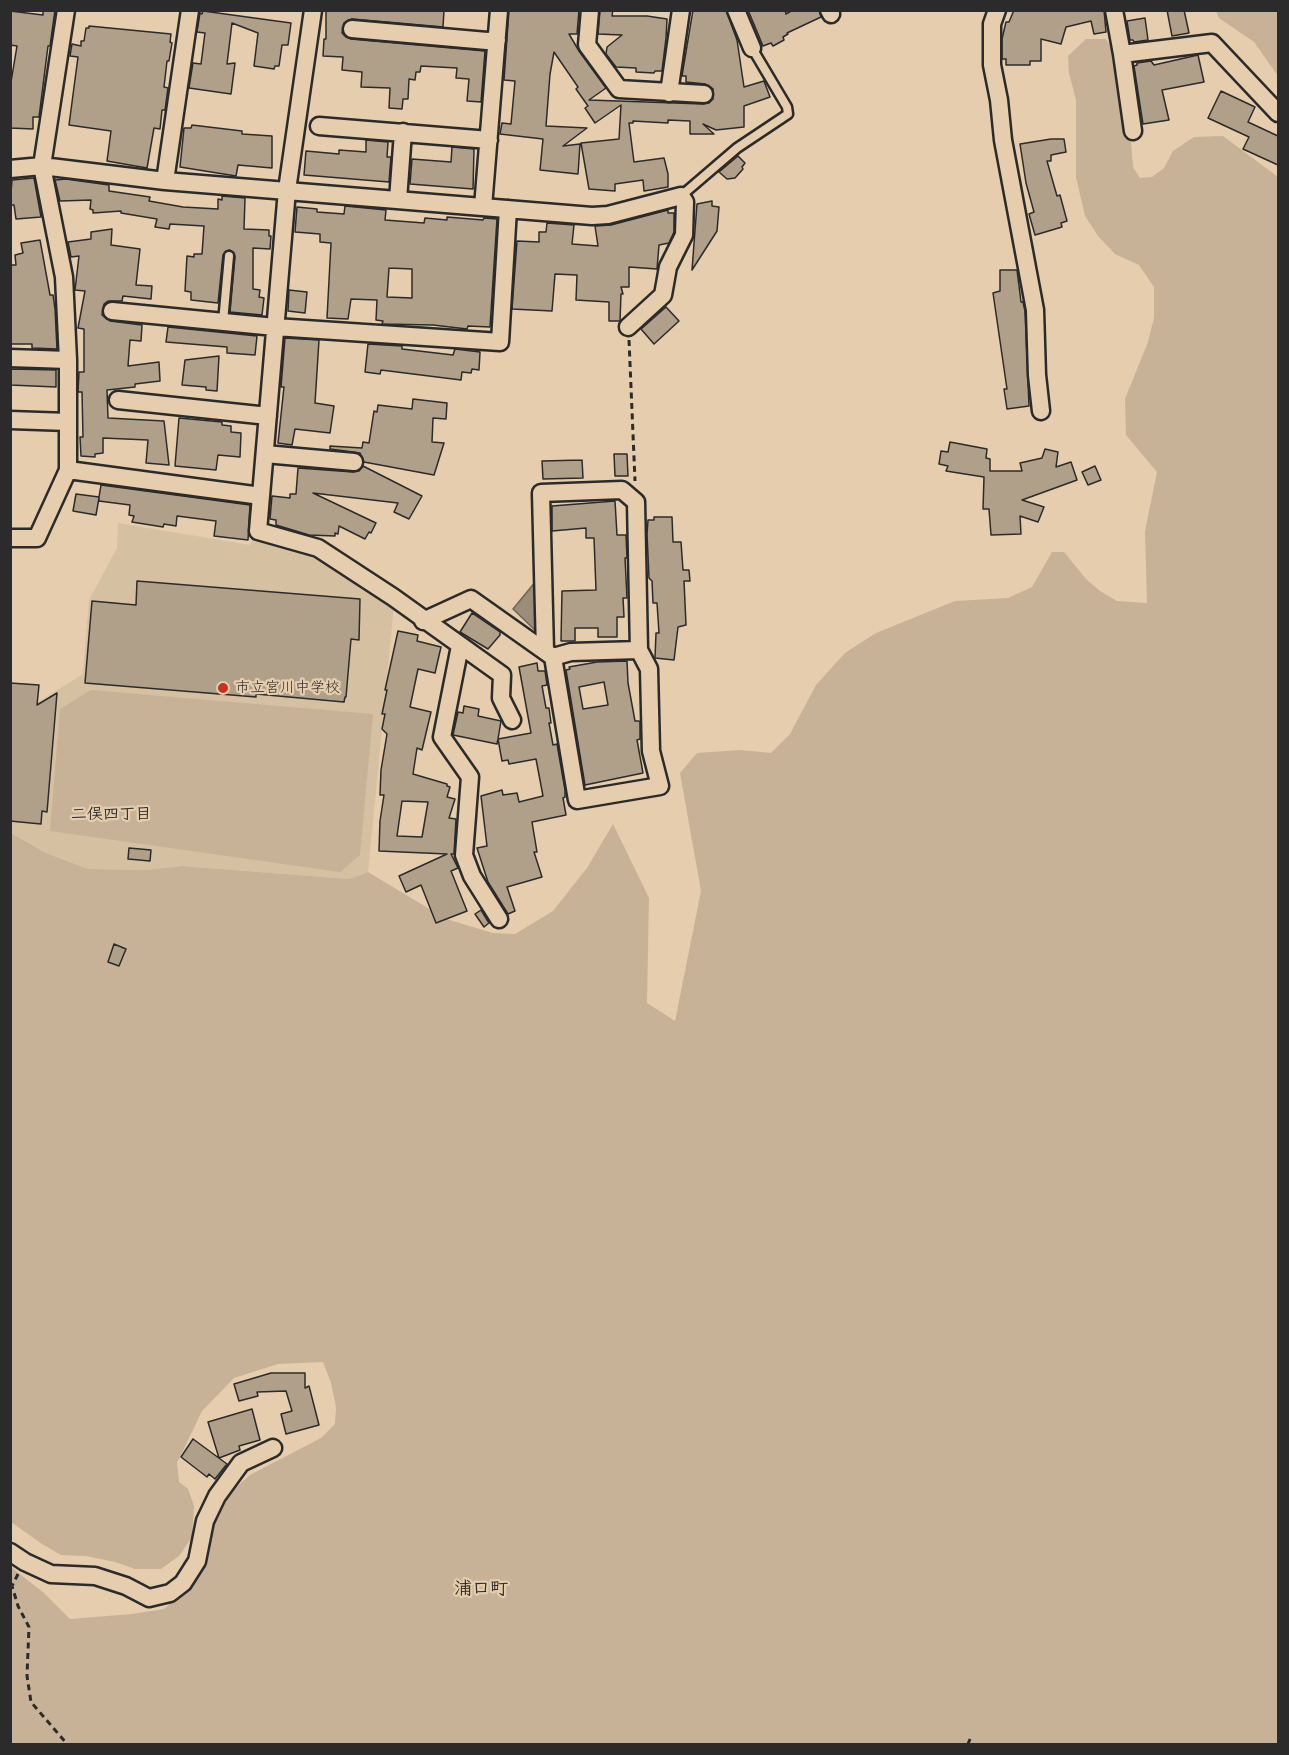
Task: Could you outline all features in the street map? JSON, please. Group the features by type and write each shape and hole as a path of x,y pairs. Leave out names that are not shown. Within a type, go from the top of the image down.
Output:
{"street":[{"path":"10,538 37,538 68,470 68,360 64,277 42,166 66,10"},
{"path":"165,181 190,10"},
{"path":"313,10 287,190 258,531 318,548 393,597 423,621 501,675 501,698 512,720"},
{"path":"483,207 499,10"},
{"path":"590,10 587,45 619,89 704,94"},
{"path":"669,93 681,10"},
{"path":"736,10 752,48"},
{"path":"997,10 992,24 992,65 999,100 1003,140 1035,310 1037,375 1041,411"},
{"path":"1114,10 1133,131"},
{"path":"352,29 497,40"},
{"path":"1122,54 1212,43 1278,113"},
{"path":"319,126 489,140"},
{"path":"398,200 403,132"},
{"path":"10,169 42,166 165,181 592,216 608,215 681,196 685,201 684,235 668,267 663,295 628,327"},
{"path":"112,311 274,327 500,342 508,209"},
{"path":"10,358 68,360"},
{"path":"118,400 268,416"},
{"path":"10,420 68,422"},
{"path":"265,454 354,462"},
{"path":"68,470 261,496"},
{"path":"622,490 636,502 639,650 650,669 651,751 660,786 577,800 549,654 541,493 622,490"},
{"path":"423,621 471,599 549,654 639,650"},
{"path":"460,646 442,737 470,777 464,855 472,876 499,919"},
{"path":"10,1552 51,1574 95,1576 149,1598 170,1593 183,1583 197,1561 205,1521 217,1496 241,1462 273,1448"}],"lane":[{"path":"681,196 731,153 789,114 752,48"},
{"path":"223,322 229,256"}],"path":[{"path":"628,327 636,502"},
{"path":"25,1562 12,1586 18,1606 29,1627 27,1676 31,1702 68,1744"},
{"path":"968,1744 970,1739"}],"shaded area":[{"path":"1216,11 1278,11 1278,76 1254,42 1219,18"},
{"path":"1086,39 1106,39 1117,57 1129,117 1133,167 1140,178 1152,177 1164,168 1173,151 1194,137 1223,136 1278,177 1278,1744 11,1744 11,1567 44,1593 70,1619 164,1609 195,1581 213,1526 231,1492 250,1475 321,1438 335,1424 336,1407 331,1383 323,1362 278,1364 234,1378 202,1411 177,1463 179,1482 188,1489 194,1506 192,1537 179,1556 161,1569 135,1569 86,1556 61,1555 11,1522 11,833 46,853 88,869 145,870 182,866 349,879 368,872 446,919 493,933 515,934 553,911 587,868 613,824 649,898 647,1003 675,1021 701,891 680,773 697,753 740,750 771,753 790,734 816,685 845,653 876,633 955,601 1008,598 1032,587 1052,552 1064,552 1086,579 1117,601 1147,603 1145,531 1157,472 1126,435 1125,399 1148,342 1154,318 1154,287 1139,265 1115,254 1098,236 1085,216 1076,177 1076,100 1069,73 1068,56"},
{"name":"市立宮川中学校","path":"118,523 250,545 253,538 312,556 394,605 368,872 349,879 182,866 145,870 88,869 46,853 11,833 11,702 35,704 83,674 89,600 117,548"},
{"path":"536,581 537,632 513,609"},
{"path":"91,690 373,714 360,855 340,872 50,831 60,709"}],"building":[{"path":"43,10 55,10 39,117 33,117 33,129 10,128 10,88 17,46 10,45 10,11 43,15"},
{"path":"326,10 444,10 443,27 352,19 344,23 342,33 351,39 485,51 481,102 467,101 469,79 456,78 457,68 421,66 420,72 416,72 415,80 409,79 408,99 403,99 402,109 389,108 390,88 361,87 362,72 342,70 343,57 323,56 324,39 326,39"},
{"path":"509,10 579,10 577,34 569,34 606,88 589,100 703,104 713,99 713,89 705,84 686,82 686,76 682,76 693,10 726,10 737,40 744,87 764,81 770,97 744,106 744,127 716,130 703,124 714,134 690,134 690,121 668,120 668,123 633,121 629,123 634,162 664,158 668,187 644,191 643,180 615,184 615,191 589,189 581,143 619,139 621,105 595,123 585,108 588,106 576,89 578,87 554,52 546,126 587,128 563,146 580,144 578,174 540,170 543,139 500,134 502,123 511,124 515,81 504,80"},
{"path":"600,10 613,10 612,16 647,16 667,19 662,71 636,72 636,68 616,67 606,54 607,47 622,35 598,34"},
{"path":"748,10 785,10 786,14 793,10 819,10 821,17 787,33 783,37 784,40 773,46 771,43 763,46"},
{"path":"1014,10 1104,10 1106,32 1094,34 1091,21 1066,27 1061,44 1041,39 1041,61 1030,61 1030,65 1006,65 1006,59 1002,59 1002,39 1006,22 1009,22"},
{"path":"1167,10 1184,10 1189,33 1172,36"},
{"path":"203,11 291,23 288,45 282,45 279,66 275,66 274,69 254,66 258,33 232,23 227,64 235,63 231,94 189,88 193,63 201,64 205,33 197,32 200,13 202,14"},
{"path":"1145,18 1148,40 1134,42 1130,40 1127,21"},
{"path":"89,26 171,34 170,42 172,43 164,87 168,88 165,110 162,110 160,129 154,128 147,168 107,161 111,131 69,125 78,57 70,56 72,44 81,46 86,28"},
{"path":"1198,55 1204,82 1162,90 1169,120 1143,124 1134,66 1137,63 1151,61 1154,65"},
{"path":"1221,91 1255,107 1248,122 1278,136 1278,165 1243,149 1249,137 1208,118"},
{"path":"192,125 242,131 242,134 272,136 272,168 238,165 236,176 180,167 184,128 191,128"},
{"path":"1064,139 1066,152 1051,155 1051,161 1047,161 1067,221 1061,223 1062,227 1035,235 1029,214 1034,212 1026,183 1020,144"},
{"path":"366,140 388,142 387,157 391,157 389,182 304,175 306,151 339,154 339,150 366,152"},
{"path":"452,147 474,149 473,189 410,184 412,159 451,162"},
{"path":"738,156 745,163 743,169 735,178 727,179 719,172"},
{"path":"34,178 41,217 16,219 14,205 10,205 12,180"},
{"path":"66,179 109,185 109,191 150,197 149,201 183,207 218,209 218,199 222,200 222,196 245,198 244,229 269,230 269,236 271,236 270,249 253,248 253,289 260,290 259,297 264,298 262,315 230,312 235,257 230,250 223,255 218,303 191,300 191,292 185,291 187,256 194,257 194,254 202,254 204,226 170,224 169,229 155,227 157,219 121,213 121,211 93,213 90,209 91,200 60,201 55,180"},
{"path":"712,201 712,206 719,207 717,231 692,270 697,204"},
{"path":"345,206 386,210 385,220 424,223 425,218 497,219 490,327 468,326 467,329 433,325 382,324 383,321 376,320 377,300 351,299 348,319 327,318 331,243 320,242 320,234 295,232 297,207 317,209 317,212 344,214","holes":["389,268 412,269 412,298 387,297"]},
{"path":"668,210 668,213 674,213 674,232 669,243 659,245 657,269 629,267 629,287 621,287 623,294 621,294 620,321 609,321 609,302 576,300 577,275 555,274 552,311 512,309 517,241 539,242 539,232 546,232 547,223 574,225 572,244 598,246 595,226 611,225"},
{"path":"112,229 111,245 140,249 136,285 152,286 151,299 123,296 122,301 108,301 104,304 102,315 110,321 142,325 141,341 130,340 128,366 159,362 160,381 107,390 108,418 164,421 169,465 146,463 148,440 103,438 103,453 95,454 95,457 81,456 82,392 78,392 79,372 84,372 84,329 78,328 85,291 75,290 79,256 71,257 68,242 91,239 91,232"},
{"path":"40,240 50,295 53,295 57,349 32,348 32,344 10,344 10,265 16,265 15,255 23,253 21,243"},
{"path":"1000,270 1017,270 1021,302 1023,302 1025,311 1029,406 1007,409 1004,389 1007,389 993,293 1000,291"},
{"path":"289,290 307,292 305,313 288,311"},
{"path":"666,307 679,321 654,344 641,329"},
{"path":"168,327 257,336 255,355 227,353 227,347 166,342"},
{"path":"285,338 319,340 315,403 334,406 330,433 295,429 292,445 278,443 284,387 281,387"},
{"path":"368,344 402,346 402,349 453,355 455,349 480,352 479,370 472,369 471,373 462,372 461,380 381,370 380,374 365,372"},
{"path":"219,356 217,391 206,390 206,387 182,385 185,360"},
{"path":"10,369 56,370 56,387 10,385"},
{"path":"413,399 447,403 446,419 433,418 432,442 444,443 434,475 364,462 360,453 330,449 330,446 362,448 363,442 369,443 374,411 377,412 378,405 412,409"},
{"path":"179,418 222,422 222,425 231,426 231,432 241,433 240,457 218,455 216,470 175,466"},
{"path":"950,442 987,449 986,458 990,459 990,471 1022,471 1020,463 1042,458 1045,449 1058,452 1056,467 1071,462 1077,480 1022,500 1044,507 1038,522 1020,516 1021,534 991,535 989,509 983,509 984,477 946,471 948,466 939,464 941,451 948,452"},
{"path":"614,454 627,454 628,476 615,476"},
{"path":"582,460 583,478 543,479 542,461"},
{"path":"363,466 422,496 409,519 394,512 398,503 313,493 376,523 371,533 369,532 365,539 339,526 338,534 335,533 335,536 309,535 276,525 276,520 270,519 272,496 290,498 290,494 296,494 298,468 353,472 359,471"},
{"path":"1095,466 1101,480 1088,485 1082,472"},
{"path":"101,485 250,505 248,540 214,536 216,521 177,516 176,526 164,524 163,527 132,522 134,516 129,515 130,505 99,501 99,498 96,515 73,511 76,494 99,497"},
{"path":"615,501 617,535 626,535 627,558 625,558 627,598 623,598 624,617 617,617 617,637 598,637 598,628 575,628 575,641 561,641 562,591 596,590 594,538 586,538 586,528 552,531 552,506"},
{"path":"654,517 672,517 673,542 681,542 683,570 689,570 690,581 684,581 686,625 678,627 674,660 655,658 656,633 659,633 657,603 653,603 652,581 649,578 647,534 648,520 654,520"},
{"path":"137,581 360,599 359,640 351,639 344,702 85,683 92,601 136,605"},
{"path":"472,613 500,632 488,649 460,632"},
{"path":"398,631 418,635 417,641 441,647 435,673 418,669 410,707 431,712 422,750 417,748 413,774 447,784 450,787 447,797 455,799 449,818 456,819 454,854 451,854 458,868 451,871 467,911 436,923 421,885 406,892 399,876 447,854 379,851 384,795 380,795 381,770 387,734 382,729 385,714 382,714 387,690 385,690","holes":["402,801 428,802 422,837 397,836"]},
{"path":"627,661 628,683 635,721 640,722 640,739 637,740 643,773 585,785 566,670 570,669 569,667 597,662","holes":["604,682 608,705 583,709 579,687"]},
{"path":"537,663 538,671 545,671 547,685 542,686 546,708 549,708 553,745 557,744 565,790 563,798 566,815 532,822 537,852 534,852 542,877 507,887 515,911 508,914 488,882 477,848 487,846 481,796 502,790 503,795 517,793 519,802 543,796 536,759 509,764 508,760 502,761 498,739 531,733 519,667"},
{"path":"10,683 39,685 37,705 57,693 47,812 42,811 41,824 10,821"},
{"path":"464,706 479,709 478,716 501,721 497,744 453,735 458,712 463,713"},
{"path":"129,848 151,850 150,861 128,859"},
{"path":"481,910 489,923 484,927 475,914"},
{"path":"114,944 126,949 119,966 108,962"},
{"path":"271,1373 305,1373 305,1388 309,1386 319,1425 286,1434 281,1414 292,1411 286,1391 257,1392 258,1396 239,1401 234,1384"},
{"path":"252,1409 260,1440 239,1446 240,1450 219,1458 208,1422"},
{"path":"193,1439 227,1464 215,1479 209,1474 207,1477 181,1457"}],"place":[{"name":"市立宮川中学校","path":"223,688"}],"district":[{"name":"二俣四丁目","path":"111,815"},
{"name":"浦口町","path":"481,1589"}]}
